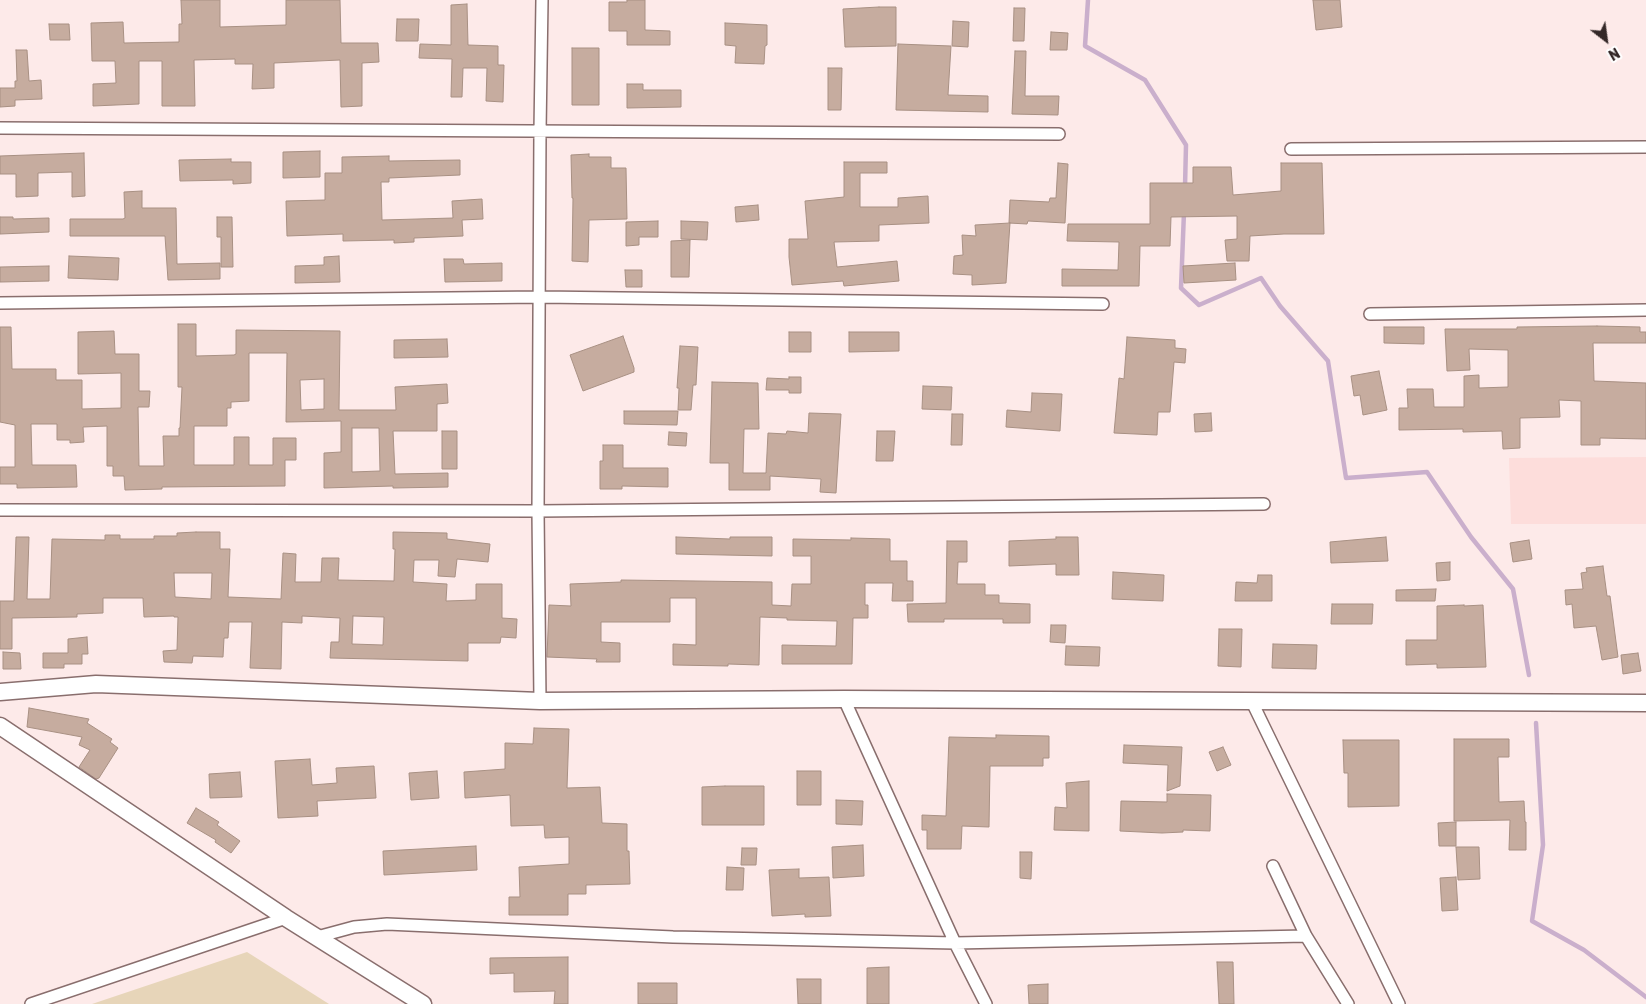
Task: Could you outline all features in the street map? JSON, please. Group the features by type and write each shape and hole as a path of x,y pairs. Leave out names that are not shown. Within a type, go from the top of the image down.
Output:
{"street":[{"path":"540,701 538,512 542,0"},
{"path":"0,128 1059,134"},
{"path":"1290,149 1646,147"},
{"path":"0,302 540,297 1104,304"},
{"path":"1370,314 1646,310"},
{"path":"0,510 538,512 1264,504"},
{"path":"0,692 96,684 540,701 844,699 1646,703"},
{"path":"844,699 955,943 986,1004"},
{"path":"1252,702 1399,1004"},
{"path":"0,726 286,918 423,1004"},
{"path":"1273,866 1306,936 1348,1004"},
{"path":"31,1004 286,918"},
{"path":"317,937 354,927 388,924 673,937 955,943 1306,936"}],"shaded area":[{"path":"1646,457 1646,524 1511,524 1509,458"},
{"path":"247,952 329,1004 92,1004"}],"building":[{"path":"181,0 220,0 220,27 286,25 286,0 340,0 341,43 378,43 379,62 362,63 362,106 341,107 340,60 274,63 274,88 252,89 253,64 235,64 235,59 194,60 195,106 162,106 162,61 139,61 139,104 93,106 93,84 116,83 115,61 92,61 91,23 123,22 124,43 179,42 179,24 182,24"},
{"path":"627,0 645,0 645,30 670,31 670,45 627,45 627,31 609,31 609,2 627,2"},
{"path":"1313,0 1340,0 1342,27 1316,30"},
{"path":"467,4 468,45 498,46 498,65 504,65 503,102 486,101 487,68 463,68 462,97 451,97 452,59 419,58 420,44 451,45 451,5"},
{"path":"896,7 896,46 845,47 843,9"},
{"path":"1014,8 1025,8 1024,41 1013,41"},
{"path":"397,19 419,19 418,41 396,41"},
{"path":"953,21 969,22 968,47 952,46"},
{"path":"725,23 767,25 767,45 765,46 764,64 735,63 736,46 725,45"},
{"path":"49,24 69,24 70,40 50,40"},
{"path":"1051,32 1068,33 1067,50 1050,50"},
{"path":"898,44 951,46 948,95 988,96 988,112 896,110"},
{"path":"572,48 599,48 599,105 572,105"},
{"path":"16,50 27,50 29,81 41,80 42,99 15,100 15,106 0,107 0,88 15,88 15,81 17,81"},
{"path":"1015,51 1026,51 1025,96 1059,96 1058,115 1012,114"},
{"path":"828,68 842,68 841,110 828,110"},
{"path":"627,84 643,84 643,90 681,90 681,107 627,108"},
{"path":"320,151 320,177 283,178 283,152"},
{"path":"84,153 85,196 72,197 72,172 38,173 38,196 16,197 16,174 0,174 0,156"},
{"path":"589,154 589,157 611,157 611,168 626,168 627,219 589,220 588,262 572,261 573,198 571,155"},
{"path":"389,156 389,161 460,160 460,175 389,178 389,182 381,182 382,220 453,218 452,201 482,199 483,219 462,220 463,236 414,238 414,242 394,243 394,240 343,241 343,234 287,236 286,201 325,200 325,173 342,173 342,157"},
{"path":"231,159 231,162 251,162 251,183 233,184 233,180 180,181 179,160"},
{"path":"844,162 887,162 887,173 860,173 860,207 898,207 898,198 928,196 929,223 879,225 879,241 834,242 837,267 897,261 899,281 844,286 843,281 792,285 789,239 808,239 805,201 844,197"},
{"path":"1058,163 1068,164 1065,223 1028,221 1027,224 1009,223 1010,200 1049,202 1050,198 1056,198"},
{"path":"1281,163 1322,163 1324,234 1250,236 1249,261 1227,261 1225,240 1237,239 1237,216 1171,217 1170,246 1140,246 1139,286 1062,286 1062,269 1118,270 1119,242 1067,241 1068,224 1150,224 1150,183 1193,183 1193,167 1231,167 1233,195 1281,191"},
{"path":"142,191 142,208 176,208 177,264 220,263 220,279 168,280 165,236 70,236 70,219 123,219 125,218 124,192"},
{"path":"758,205 759,220 736,222 735,207"},
{"path":"0,217 13,217 13,219 49,218 49,232 0,234"},
{"path":"217,217 232,217 233,267 221,267 221,237 217,237"},
{"path":"658,221 658,237 639,237 639,245 626,246 626,222"},
{"path":"681,221 708,222 707,240 681,239"},
{"path":"1010,223 1006,283 972,285 972,275 953,274 954,256 963,255 962,235 976,236 975,225"},
{"path":"690,240 689,277 671,277 671,241"},
{"path":"69,256 119,258 118,280 68,278"},
{"path":"339,256 340,282 295,283 295,266 324,265 324,257"},
{"path":"444,259 463,259 464,264 502,263 502,281 445,282"},
{"path":"1235,263 1236,280 1184,283 1183,266"},
{"path":"49,266 49,281 0,282 0,267"},
{"path":"625,270 642,270 642,287 626,287"},
{"path":"178,324 196,324 196,356 236,354 236,330 340,331 339,410 396,410 395,387 447,384 448,403 437,404 437,431 393,431 395,474 448,473 448,487 324,488 324,453 341,452 341,421 286,422 287,353 249,353 249,401 231,402 231,408 227,408 227,426 194,426 194,465 234,465 234,437 249,437 249,465 273,465 273,438 296,438 296,460 285,460 285,486 162,487 162,489 125,490 124,476 113,476 113,466 107,466 107,426 83,427 84,442 70,443 70,440 57,440 57,424 31,424 32,465 76,465 77,487 17,488 17,484 0,484 0,467 15,467 15,425 0,422 0,327 11,327 12,369 56,369 56,380 82,380 82,409 121,408 121,373 78,374 78,332 114,331 115,354 139,354 139,391 150,391 149,407 138,407 139,466 164,466 163,436 179,436 182,387 178,387","holes":["324,379 324,409 301,410 300,380","352,428 379,428 380,471 352,472"]},
{"path":"1384,327 1424,327 1424,344 1384,343"},
{"path":"1640,327 1640,332 1646,332 1646,343 1593,343 1594,381 1646,383 1646,439 1600,438 1600,445 1581,445 1581,401 1559,400 1560,417 1520,418 1520,448 1503,449 1502,431 1463,432 1463,429 1399,430 1399,408 1408,408 1407,389 1433,389 1434,407 1464,407 1464,376 1479,375 1479,388 1508,387 1508,350 1469,349 1470,370 1447,371 1445,329"},
{"path":"789,332 811,332 811,352 789,352"},
{"path":"849,332 899,332 899,351 849,352"},
{"path":"623,336 634,372 583,391 570,355"},
{"path":"1127,337 1175,340 1175,348 1186,349 1185,363 1174,362 1170,412 1158,412 1157,435 1114,433 1119,378 1124,379"},
{"path":"447,339 448,357 394,358 394,340"},
{"path":"680,346 698,347 696,385 693,385 691,410 678,410 679,388 677,388"},
{"path":"1379,371 1387,410 1363,415 1360,395 1354,396 1351,376"},
{"path":"789,377 801,377 801,393 789,393 789,390 766,390 767,378 789,379"},
{"path":"712,382 758,383 759,429 744,429 743,473 766,473 768,433 786,434 787,431 808,433 809,413 841,414 836,493 820,492 821,479 770,476 770,490 729,490 729,463 710,463"},
{"path":"923,386 952,387 951,410 922,409"},
{"path":"1032,393 1062,394 1060,431 1006,427 1007,410 1031,412"},
{"path":"624,411 678,411 677,425 624,424"},
{"path":"1211,413 1212,431 1195,432 1194,414"},
{"path":"952,414 963,414 962,445 951,445"},
{"path":"442,431 457,431 457,469 442,469"},
{"path":"877,431 895,431 893,461 876,461"},
{"path":"669,432 687,433 686,446 668,445"},
{"path":"603,445 623,445 623,468 668,468 668,487 622,486 622,489 600,489 600,461 603,461"},
{"path":"220,532 220,549 230,549 228,597 281,599 283,553 296,554 295,582 321,582 322,558 339,558 338,580 394,581 395,549 393,549 393,532 447,533 447,539 490,544 488,562 457,559 455,577 438,576 439,560 414,560 413,582 447,584 446,601 476,600 476,584 502,584 502,618 517,619 516,638 501,637 500,643 468,643 468,661 330,658 331,642 339,642 340,618 302,616 302,623 282,622 281,669 250,668 252,622 229,622 228,638 224,638 223,657 193,656 192,663 164,662 163,651 177,650 178,617 144,617 143,598 103,598 103,613 77,614 77,617 12,618 12,649 0,649 0,601 14,601 16,537 29,537 27,599 50,599 52,539 105,540 105,535 120,535 120,539 154,539 154,536 177,536 177,533","holes":["174,573 212,573 211,599 175,597","353,616 384,617 383,645 352,644"]},
{"path":"676,537 730,539 730,537 772,537 772,556 676,554"},
{"path":"1056,537 1078,537 1079,575 1056,575 1056,564 1009,566 1009,541 1056,539"},
{"path":"1386,537 1388,561 1331,563 1330,542"},
{"path":"851,538 890,539 890,561 907,561 907,581 913,581 913,601 892,601 893,583 865,583 865,605 868,605 868,618 853,618 852,664 782,664 782,645 836,646 837,621 787,620 787,618 760,617 759,665 673,665 673,644 696,645 696,598 670,598 670,622 601,622 601,642 620,643 620,662 596,662 597,659 547,657 549,605 571,606 570,584 621,582 621,580 772,582 772,605 791,606 792,584 811,584 811,556 793,556 793,539 851,540"},
{"path":"1529,540 1532,559 1513,562 1510,543"},
{"path":"947,541 967,541 967,562 958,562 957,584 985,584 985,595 999,595 999,603 1030,604 1030,623 1003,623 1003,619 944,619 944,622 908,622 907,604 946,603"},
{"path":"1450,562 1450,580 1437,581 1436,563"},
{"path":"1603,566 1607,596 1610,596 1618,657 1602,660 1596,626 1574,628 1572,604 1566,605 1565,590 1583,589 1581,573 1587,572 1586,568"},
{"path":"1113,572 1164,575 1163,601 1112,599"},
{"path":"1258,575 1272,575 1272,601 1235,601 1236,582 1257,583"},
{"path":"1436,589 1435,601 1396,601 1396,590"},
{"path":"1332,604 1373,604 1372,624 1331,624"},
{"path":"1483,605 1486,667 1437,668 1437,664 1406,665 1406,640 1437,640 1437,606"},
{"path":"1051,625 1066,625 1065,643 1050,642"},
{"path":"1219,629 1242,629 1241,667 1218,666"},
{"path":"87,637 88,654 82,654 82,664 64,664 64,668 43,668 43,653 68,653 68,639"},
{"path":"1273,644 1317,645 1316,669 1272,668"},
{"path":"1066,646 1100,647 1099,666 1065,665"},
{"path":"3,652 20,653 21,669 3,669"},
{"path":"1638,653 1641,671 1623,674 1621,655"},
{"path":"29,708 89,719 87,723 112,739 110,742 118,748 99,778 96,779 79,767 90,750 79,745 82,737 27,727"},
{"path":"534,728 569,729 567,788 600,787 602,823 627,824 630,884 586,885 586,894 568,894 568,915 509,915 509,897 520,897 519,867 569,864 569,837 545,838 544,825 511,826 510,795 465,798 464,772 505,769 505,743 533,744"},
{"path":"996,735 1049,736 1049,758 1043,758 1043,766 990,766 989,827 962,826 961,849 927,849 927,830 922,830 922,815 946,816 949,737 996,738"},
{"path":"1454,739 1509,739 1509,757 1498,757 1499,802 1524,801 1526,850 1509,850 1510,820 1454,821"},
{"path":"1343,740 1399,740 1399,806 1348,807 1348,773 1344,773"},
{"path":"1124,745 1182,747 1180,786 1167,791 1168,765 1123,763"},
{"path":"1223,747 1231,765 1217,771 1209,752"},
{"path":"310,759 312,785 337,783 336,768 374,766 376,798 317,801 318,816 278,818 275,761"},
{"path":"437,771 439,798 411,800 409,773"},
{"path":"797,771 821,771 821,805 797,805"},
{"path":"240,772 242,797 210,798 209,774"},
{"path":"1089,781 1089,831 1054,830 1055,807 1067,808 1066,783"},
{"path":"764,786 764,825 702,825 702,787"},
{"path":"1167,794 1211,795 1210,831 1183,830 1183,832 1162,833 1120,831 1121,801 1167,802"},
{"path":"836,800 863,801 862,825 836,824"},
{"path":"196,808 219,822 217,825 240,841 231,853 215,842 216,840 187,823"},
{"path":"1456,822 1456,846 1439,846 1438,823"},
{"path":"863,845 864,876 833,878 832,847"},
{"path":"476,846 477,870 384,875 383,851"},
{"path":"1456,847 1479,847 1480,879 1458,880"},
{"path":"742,848 757,848 756,865 741,865"},
{"path":"1020,852 1032,852 1031,879 1020,878"},
{"path":"727,867 744,868 743,890 726,890"},
{"path":"799,869 799,878 829,877 831,916 805,917 805,914 772,916 769,870"},
{"path":"1456,877 1458,910 1442,911 1440,878"},
{"path":"568,957 568,1004 554,1004 555,991 514,992 514,973 490,974 490,958"},
{"path":"1217,962 1233,962 1234,1004 1219,1004"},
{"path":"889,967 889,1004 867,1004 867,968"},
{"path":"797,979 821,979 821,1004 798,1004"},
{"path":"638,983 677,983 677,1004 638,1004"},
{"path":"1048,984 1048,1004 1029,1004 1028,985"}],"waterway":[{"path":"1088,0 1085,46 1145,80 1186,145 1185,187"},
{"path":"1184,212 1181,288 1199,305 1261,278 1280,306 1328,361 1346,478 1427,472 1471,537 1513,589 1529,675"},
{"path":"1536,723 1543,845 1532,921 1584,950 1646,997"}]}
